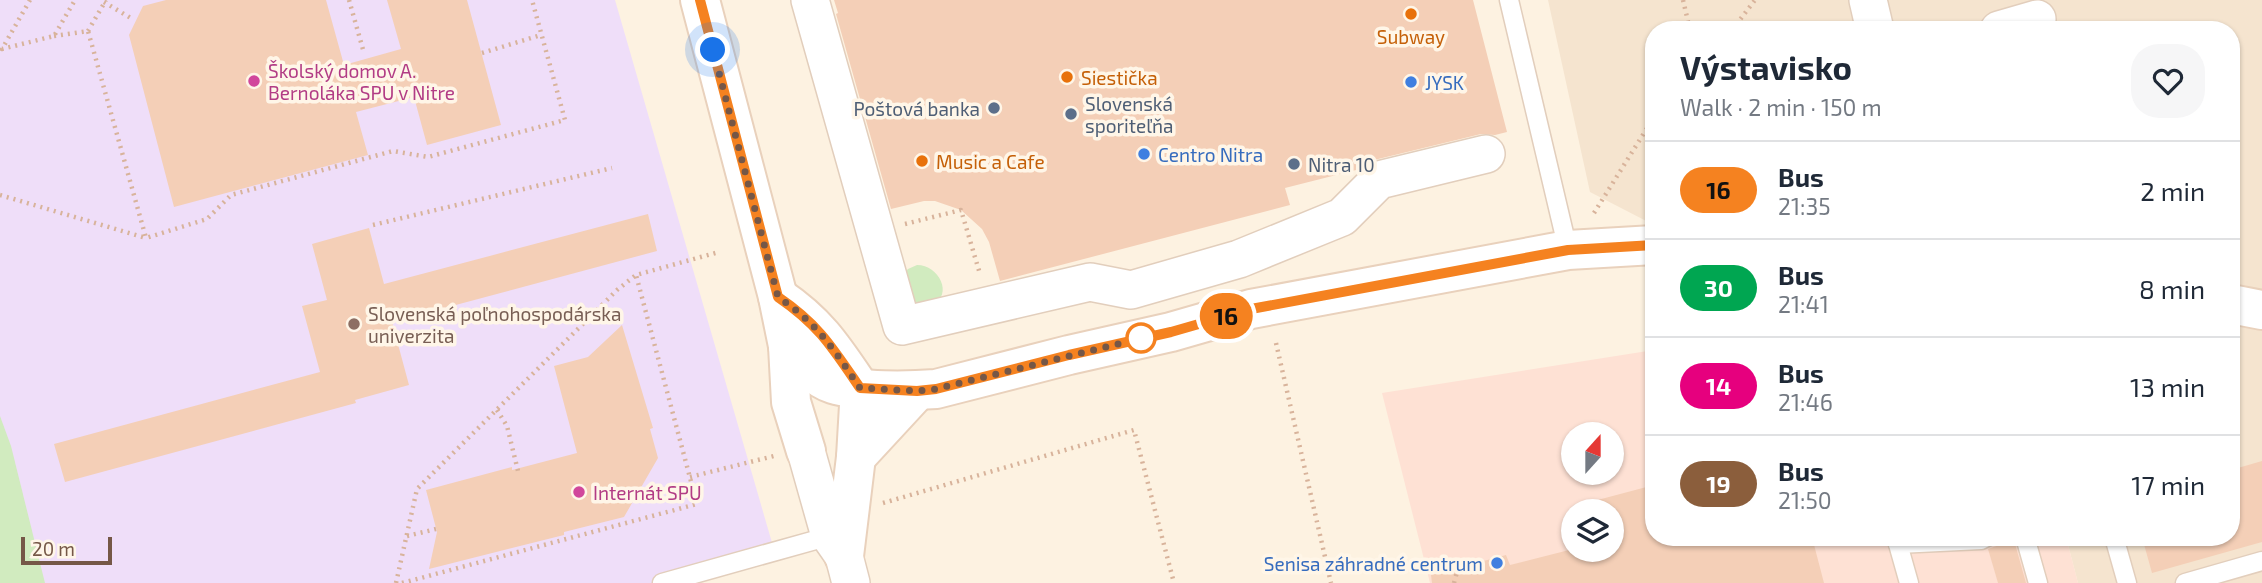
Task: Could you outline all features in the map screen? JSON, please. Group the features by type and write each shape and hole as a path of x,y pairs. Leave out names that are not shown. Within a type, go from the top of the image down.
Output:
{"street":[{"path":"700,0 778,297 788,346 790,453 842,558"},
{"path":"810,0 902,326 1090,282 1130,290 1239,259 1342,217 1379,180 1486,154"},
{"path":"1868,0 1873,21"},
{"path":"2030,21 2037,19"},
{"path":"788,346 800,360 831,384 917,391 953,386 1251,309 1568,250 1645,246"},
{"path":"778,297 803,314 827,338 860,388 856,457 842,558"},
{"path":"2240,306 2262,310"},
{"path":"790,453 860,388"},
{"path":"856,457 917,391"}],"lane":[{"path":"1509,0 1568,250"},
{"path":"1899,546 1909,583"},
{"path":"2028,546 2038,583"},
{"path":"2117,546 2127,583"},
{"path":"662,583 842,558"},
{"path":"2185,583 2262,561"}],"path":[{"path":"1,49 30,0"},
{"path":"54,36 75,0"},
{"path":"349,0 364,53"},
{"path":"0,195 146,238 207,219 231,195 393,151 428,157 565,120 532,0"},
{"path":"1683,0 1688,21"},
{"path":"1739,21 1755,0"},
{"path":"134,20 105,1 88,31 146,238"},
{"path":"1,49 88,31"},
{"path":"482,53 541,35"},
{"path":"1594,213 1645,131"},
{"path":"373,225 612,168"},
{"path":"874,233 961,210 989,307"},
{"path":"396,583 417,489 617,290 636,275 719,252"},
{"path":"402,583 697,504 636,275"},
{"path":"1276,343 1331,583"},
{"path":"497,410 507,426 518,471"},
{"path":"879,505 1134,430 1174,583"},
{"path":"690,477 790,453"},
{"path":"407,536 436,529"},
{"path":"1454,583 1460,561"}],"shaded area":[{"name":"Slovenská poľnohospodárska univerzita","path":"0,0 615,0 777,560 695,583 0,583"},
{"path":"1548,0 2262,0 2262,583 2078,583 2068,546 2240,546 2240,21 1645,21 1645,220 1590,192"},
{"path":"1645,351 1645,546 2068,546 2078,583 1430,583 1382,393"}],"green space":[{"path":"917,265 932,270 943,288 939,300 930,306 914,309 901,276"},
{"path":"0,416 11,446 45,583 0,583"}],"building":[{"path":"166,0 326,0 344,65 401,49 387,0 467,0 501,125 427,145 414,97 356,112 368,155 174,207 129,35 143,6"},
{"name":"Centro Nitra","path":"834,0 1473,0 1507,132 1481,134 1374,160 1360,169 1285,188 1290,205 1000,281 989,242 982,229 961,210 935,201 891,209"},
{"path":"648,214 657,251 392,322 409,385 355,400 356,403 65,482 54,444 320,372 302,306 327,300 312,244 369,228 384,284"},
{"path":"622,325 653,428 650,429 658,458 624,517 429,569 437,532 426,490 577,453 554,366 588,357"},
{"path":"2262,461 2262,542 2152,573 2144,546 2240,546 2240,467"},
{"path":"1645,487 1645,546 1814,546 1824,583 1432,583 1431,575 1506,555 1510,565 1561,552 1561,562 1624,562 1624,499 1601,499"},
{"path":"2016,546 2026,583 1998,583 1988,549"}],"bus line":[{"name":"16","path":"700,0 778,297 803,314 827,338 860,388 917,391 953,386 1069,355 1171,332 1251,309 1568,250 1645,246"}],"place":[{"name":"Subway","path":"1411,14"},
{"name":"Siestička","path":"1067,77"},
{"name":"Školský domov A. Bernoláka SPU v Nitre","path":"254,81"},
{"name":"JYSK","path":"1411,82"},
{"name":"Poštová banka","path":"994,108"},
{"name":"Slovenská sporiteľňa","path":"1071,114"},
{"name":"Centro Nitra","path":"1144,154"},
{"name":"Music a Cafe","path":"922,161"},
{"name":"Nitra 10","path":"1294,164"},
{"name":"Slovenská poľnohospodárska univerzita","path":"354,324"},
{"name":"Internát SPU","path":"579,492"},
{"name":"Senisa záhradné centrum","path":"1497,563"}],"route":[{"path":"713,50 778,297 803,314 827,338 860,388 917,391 953,386 1146,337 1141,338"}]}
